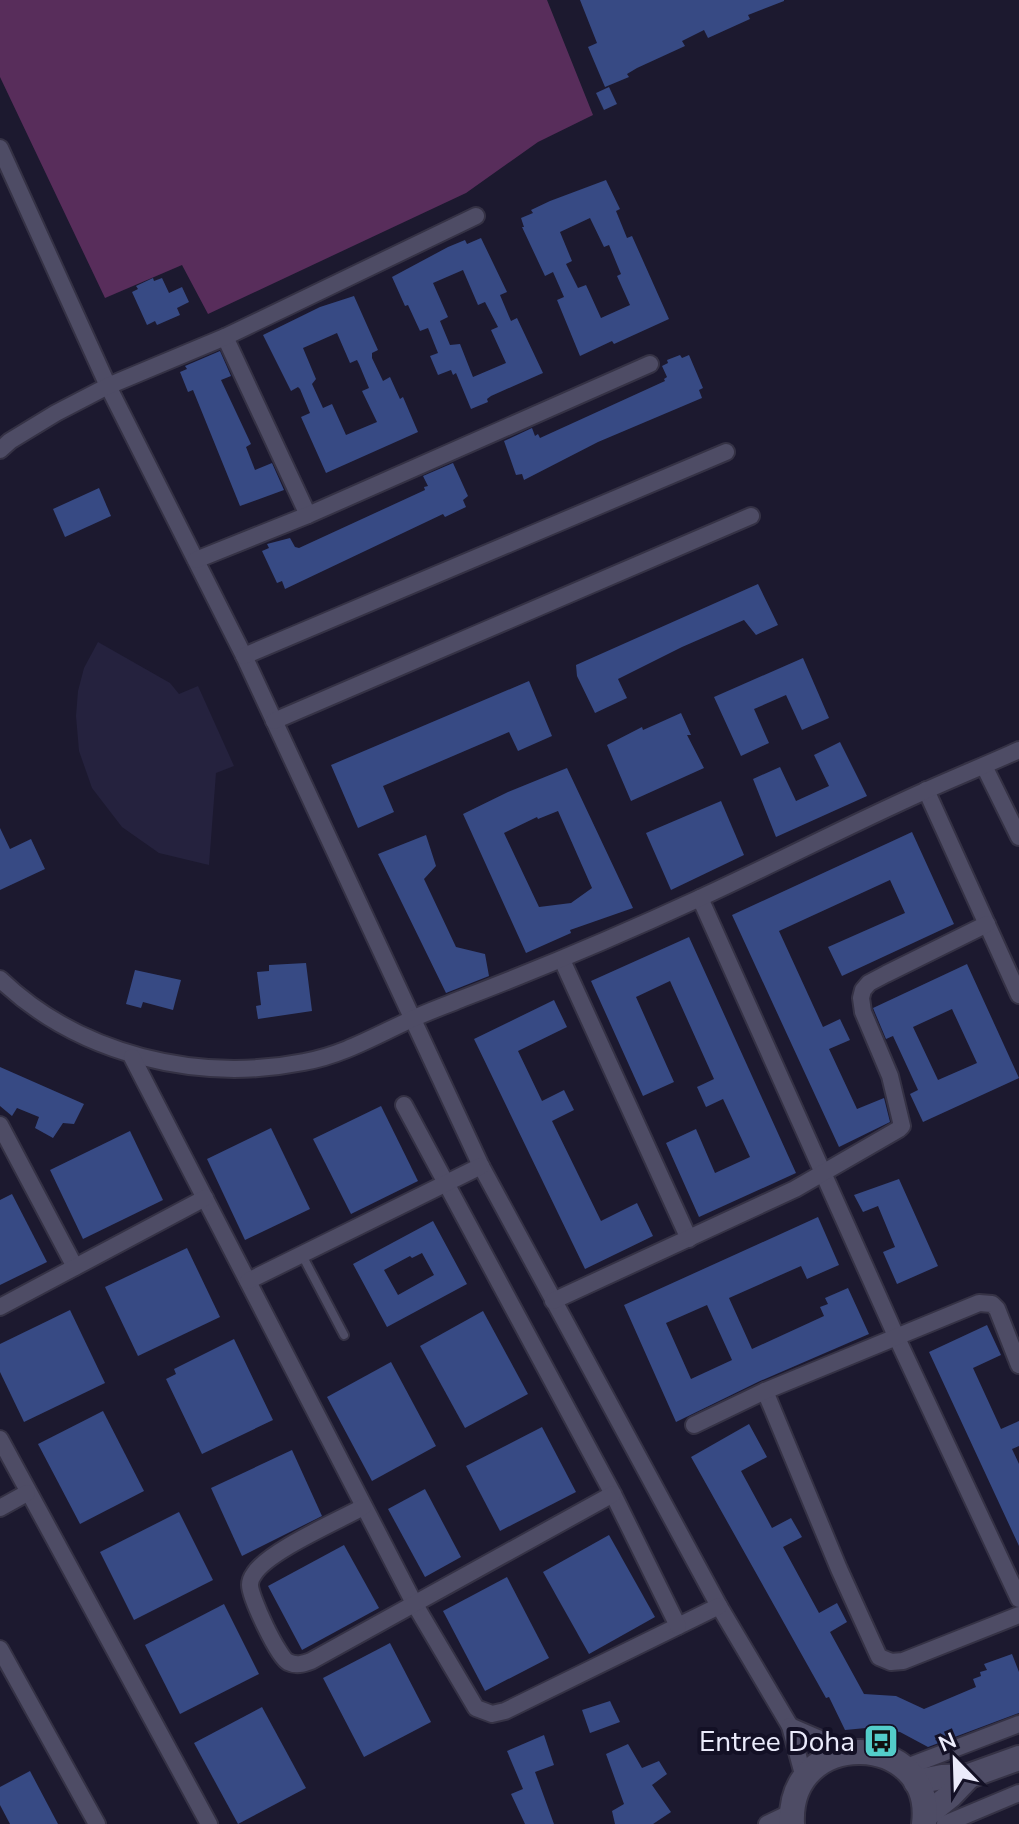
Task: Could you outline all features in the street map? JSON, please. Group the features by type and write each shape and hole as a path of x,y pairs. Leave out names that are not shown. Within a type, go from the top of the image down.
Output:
{"main road":[{"path":"792,1820 797,1792 804,1778 817,1765 848,1751 888,1757 910,1775 932,1821"},
{"path":"910,1775 969,1776 1019,1758"},
{"path":"932,1821 969,1776"}],"street":[{"path":"0,148 108,386 244,656 481,1166 719,1606 790,1726 804,1778"},
{"path":"0,450 56,413 108,386 225,337 476,216"},
{"path":"225,337 308,515"},
{"path":"196,560 308,515 650,364"},
{"path":"244,656 726,452"},
{"path":"274,721 751,516"},
{"path":"0,979 63,1024 132,1057 187,1066 246,1068 302,1063 341,1053 413,1018 562,960 926,790 1019,750"},
{"path":"984,766 1019,837"},
{"path":"926,790 1019,995"},
{"path":"700,898 896,1336 1019,1599"},
{"path":"553,1301 795,1189 902,1126 890,1076 863,1012 863,990 869,983 987,924"},
{"path":"562,960 689,1239"},
{"path":"132,1057 414,1603 470,1700 480,1710 492,1714 505,1711 719,1606"},
{"path":"404,1105 613,1494 678,1626"},
{"path":"0,1125 75,1267"},
{"path":"248,1281 481,1166"},
{"path":"0,1307 205,1198"},
{"path":"694,1425 765,1391 972,1305 992,1304 997,1309 1019,1365"},
{"path":"765,1391 879,1657 891,1662 903,1661 1019,1615"},
{"path":"0,1439 209,1824"},
{"path":"0,1508 27,1493"},
{"path":"363,1507 277,1554 251,1578 251,1592 282,1658 288,1662 303,1664 613,1494"},
{"path":"0,1649 97,1824"},
{"path":"910,1775 1019,1724"},
{"path":"790,1726 848,1751"},
{"path":"932,1821 1019,1793"},
{"path":"767,1824 792,1820"}],"lane":[{"path":"302,1254 344,1335"}],"shaded area":[{"path":"0,0 547,0 593,115 538,142 466,193 208,314 182,265 105,298 0,77"},
{"path":"98,642 170,683 179,694 198,686 234,766 216,773 209,865 159,853 122,827 92,788 79,751 76,716 84,668"}],"building":[{"path":"580,0 784,1 748,15 750,19 708,38 704,30 682,41 685,46 605,87 588,47 597,43"},
{"path":"609,87 617,104 604,110 596,93"},
{"path":"606,180 620,209 616,211 627,238 632,236 669,319 580,356 557,300 564,297 553,272 545,276 522,227 521,218 550,201","holes":["590,218 604,247 609,245 621,274 617,276 630,305 601,318 586,285 578,288 566,264 572,261 560,232"]},
{"path":"481,238 507,292 500,295 511,321 517,318 543,373 491,396 488,402 471,409 456,373 453,375 451,370 438,375 430,356 438,353 428,328 420,331 392,277 448,247 465,240 467,244","holes":["463,270 478,305 485,302 498,327 491,330 506,363 473,377 460,344 450,345 440,321 448,317 433,283"]},
{"path":"153,278 154,281 162,278 169,293 182,287 189,302 177,308 180,315 157,325 155,321 147,325 132,292 138,289 136,286"},
{"path":"354,296 378,350 372,353 372,358 383,381 390,377 400,399 403,397 418,432 326,473 301,417 310,413 300,389 291,391 263,335 320,307","holes":["337,333 350,363 357,360 359,364 369,388 362,391 377,422 346,435 332,404 323,408 312,384 316,379 303,348"]},
{"path":"220,351 231,376 221,380 251,444 246,447 255,470 272,463 284,490 240,506 193,390 188,392 180,372 187,369 185,366"},
{"path":"680,355 682,358 689,355 703,388 699,390 702,398 598,442 524,480 522,474 516,475 504,441 532,428 535,436 538,434 540,438 665,381 667,377 662,366 668,363 667,360"},
{"path":"453,463 468,496 463,500 466,507 445,517 443,514 285,589 282,581 277,583 262,551 269,548 267,544 290,538 299,548 425,490 424,487 428,486 423,476"},
{"path":"99,488 111,516 65,537 53,509"},
{"path":"758,584 778,625 756,635 744,620 682,647 618,679 627,698 595,713 577,676 576,665"},
{"path":"803,658 829,718 802,730 786,695 754,709 769,743 741,756 714,697"},
{"path":"529,681 552,736 518,751 509,732 383,786 394,812 358,828 331,765"},
{"path":"681,713 691,735 687,735 704,768 631,801 607,745 642,727 643,730"},
{"path":"840,742 867,796 776,837 753,779 780,767 796,801 829,786 814,755"},
{"path":"567,768 633,908 570,930 571,933 526,953 463,814","holes":["558,811 592,888 571,903 539,907 504,833"]},
{"path":"721,801 744,855 671,890 646,833"},
{"path":"0,828 10,849 31,839 45,869 0,890"},
{"path":"912,832 954,924 842,976 828,947 905,913 890,880 779,931 823,1027 840,1019 850,1040 829,1049 857,1109 884,1098 890,1122 839,1147 732,915"},
{"path":"426,835 436,866 424,879 456,947 485,954 489,976 446,993 378,854"},
{"path":"689,937 796,1173 699,1217 666,1143 696,1129 715,1173 750,1157 723,1099 706,1107 697,1087 714,1079 670,981 636,997 674,1082 643,1096 591,981"},
{"path":"306,963 312,1011 258,1019 256,1006 261,1005 257,972 269,971 269,965"},
{"path":"967,964 1019,1078 923,1122 910,1094 918,1090 893,1036 886,1039 873,1008","holes":["952,1009 977,1063 938,1080 913,1027"]},
{"path":"135,970 181,980 173,1010 143,1002 141,1008 126,1004"},
{"path":"554,1000 567,1027 518,1051 542,1101 564,1090 574,1110 552,1121 601,1221 637,1203 653,1236 585,1269 474,1039"},
{"path":"0,1067 84,1104 74,1124 63,1123 53,1138 35,1128 39,1117 17,1108 12,1116 0,1106"},
{"path":"381,1106 418,1181 351,1214 313,1139"},
{"path":"271,1128 310,1209 245,1240 207,1159"},
{"path":"130,1131 163,1200 83,1239 50,1170"},
{"path":"899,1179 938,1266 897,1284 883,1252 895,1247 878,1206 863,1212 854,1195"},
{"path":"12,1194 47,1262 0,1285 0,1200"},
{"path":"818,1217 839,1265 807,1279 801,1266 729,1298 752,1349 824,1316 820,1307 828,1304 825,1298 848,1288 869,1334 760,1381 676,1422 624,1305","holes":["707,1305 732,1360 691,1379 666,1323"]},
{"path":"433,1221 467,1284 387,1327 353,1264","holes":["422,1253 434,1275 398,1295 384,1270"]},
{"path":"187,1248 220,1317 138,1356 105,1287"},
{"path":"70,1310 105,1383 24,1422 0,1372 0,1344"},
{"path":"483,1311 528,1394 465,1428 420,1346"},
{"path":"987,1325 1001,1355 973,1368 1001,1429 1019,1421 1019,1446 1012,1449 1019,1464 1019,1546 929,1352"},
{"path":"234,1339 273,1420 202,1454 166,1379 176,1374 174,1369"},
{"path":"391,1362 436,1446 372,1481 327,1397"},
{"path":"103,1411 144,1491 80,1524 38,1444"},
{"path":"749,1424 767,1457 741,1471 772,1528 791,1518 802,1537 783,1547 819,1613 837,1603 847,1622 830,1632 864,1694 896,1696 924,1709 976,1687 973,1679 987,1670 984,1664 1012,1654 1019,1672 1019,1713 928,1747 900,1732 866,1728 845,1730 691,1457"},
{"path":"542,1427 576,1492 500,1531 466,1466"},
{"path":"292,1450 322,1516 242,1556 211,1488"},
{"path":"425,1489 461,1557 425,1577 388,1509"},
{"path":"179,1512 213,1580 134,1620 100,1552"},
{"path":"609,1535 655,1617 589,1654 543,1572"},
{"path":"344,1545 379,1608 302,1650 268,1586"},
{"path":"507,1577 549,1658 485,1691 443,1611"},
{"path":"224,1604 259,1674 180,1714 145,1645"},
{"path":"390,1643 431,1722 364,1757 323,1678"},
{"path":"610,1701 620,1722 590,1733 582,1710"},
{"path":"262,1707 306,1788 238,1824 194,1743"},
{"path":"544,1735 554,1765 535,1772 554,1824 525,1824 511,1794 523,1789 507,1751"},
{"path":"628,1744 642,1768 659,1761 667,1774 652,1785 671,1812 653,1824 615,1824 612,1811 624,1804 606,1754"},
{"path":"30,1771 58,1824 10,1824 0,1805 0,1787"}],"place":[{"name":"Entree Doha","path":"881,1741"}]}
